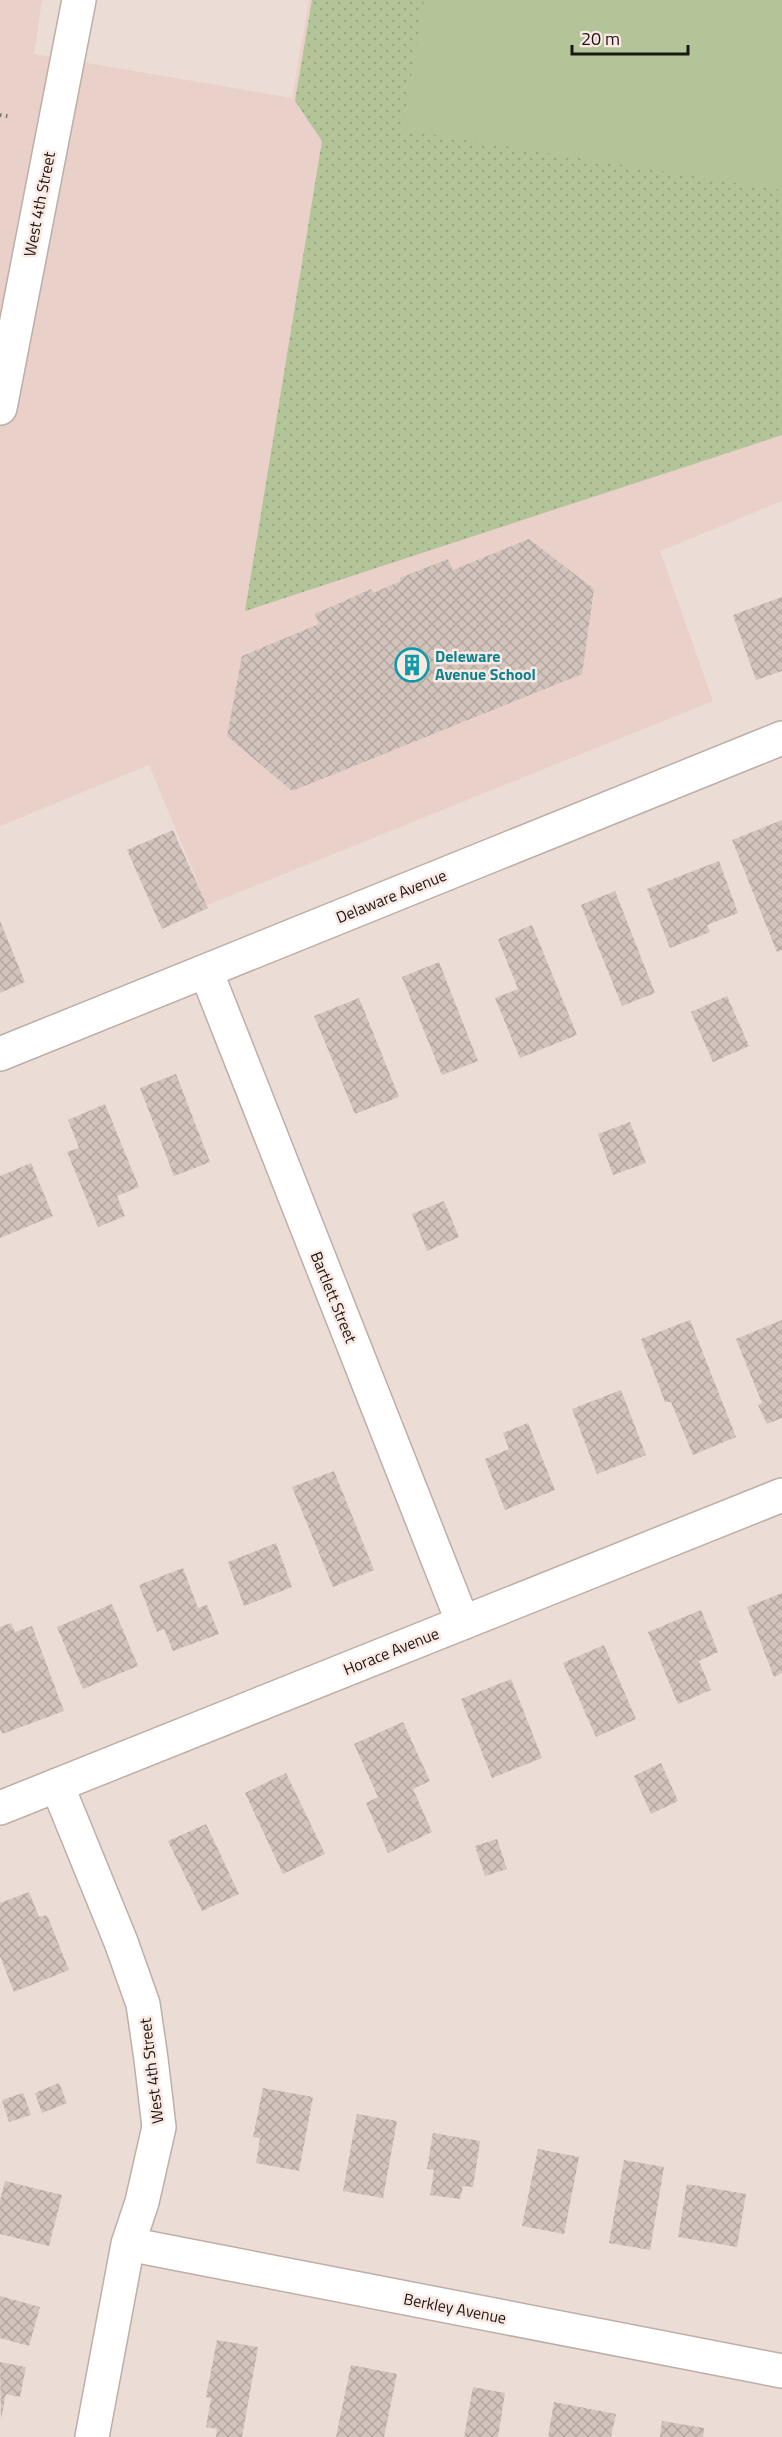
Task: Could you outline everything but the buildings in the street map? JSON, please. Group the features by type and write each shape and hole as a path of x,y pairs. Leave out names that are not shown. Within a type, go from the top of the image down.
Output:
{"street":[{"name":"West 4th Street","path":"0,408 78,0"},
{"name":"Delaware Avenue","path":"0,1054 782,738"},
{"name":"Bartlett Street","path":"206,971 463,1623"},
{"name":"Horace Avenue","path":"0,1808 782,1495"},
{"name":"West 4th Street","path":"57,1785 121,1942 142,2004 148,2031 159,2127 142,2202 128,2244 92,2437"},
{"name":"Berkley Avenue","path":"128,2244 782,2372"}],"path":[{"path":"0,115 11,117"}],"shaded area":[{"path":"0,0 42,0 34,54 292,98 309,0 782,0 782,501 660,551 713,701 207,905 149,765 0,826"}],"green space":[{"path":"312,0 782,0 782,435 245,611 322,141 295,101"},
{"path":"424,0 782,0 782,190 402,130"}],"place":[{"name":"Deleware Avenue School","path":"412,665"}]}
